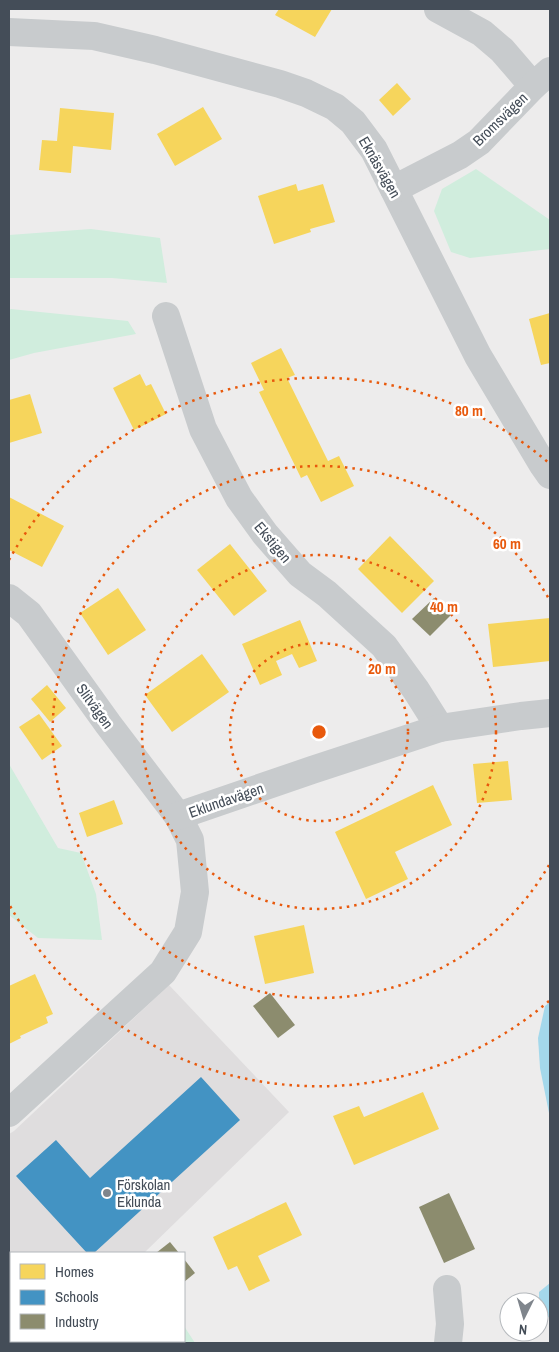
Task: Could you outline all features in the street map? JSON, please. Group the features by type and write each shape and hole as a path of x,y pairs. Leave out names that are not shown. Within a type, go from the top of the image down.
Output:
{"street":[{"path":"438,9 482,32 502,50 542,79"},
{"name":"Eknäsvägen","path":"9,32 94,36 155,50 280,84 306,93 335,107 353,122 374,150 478,356 550,475"},
{"name":"Bromsvägen","path":"394,189 460,155 480,142 542,79"},
{"name":"Ekstigen","path":"166,316 203,428 239,498 265,534 300,574 327,594 384,646 416,690 440,728"},
{"name":"Slitvägen","path":"9,598 29,614 108,724 178,816"},
{"name":"Eklundavägen","path":"9,1113 163,972 188,932 195,892 193,867 190,840 178,816 440,728 550,713"},
{"path":"447,1289 450,1324 448,1343"}],"shaded area":[{"name":"Förskolan Eklunda","path":"169,985 289,1112 145,1252 10,1252 10,1342 113,1343 9,1343 9,1134"}],"green space":[{"path":"476,169 550,220 550,249 470,258 451,252 434,211 442,189"},
{"path":"91,229 160,238 167,283 112,278 9,278 9,235"},
{"path":"9,310 128,321 136,334 34,353 9,360"},
{"path":"9,764 58,848 81,853 96,894 102,940 38,938 9,915"},
{"path":"185,1328 195,1343 113,1343 185,1342"}],"water":[{"path":"550,1002 550,1118 540,1068 538,1038 545,1006"},
{"path":"550,1283 550,1318 549,1292 539,1292"}],"building: Homes":[{"path":"279,9 332,9 315,37 275,15"},
{"path":"397,83 411,99 393,116 379,100"},
{"path":"203,107 222,139 175,166 157,134"},
{"path":"60,108 114,113 111,150 73,146 71,173 39,170 42,140 57,141"},
{"path":"296,184 298,191 323,184 335,222 310,229 311,232 274,244 258,196"},
{"path":"550,313 550,363 541,365 529,319"},
{"path":"281,348 295,375 287,378 328,461 339,456 354,486 321,502 307,475 301,478 259,392 264,390 251,363"},
{"path":"140,374 146,386 151,384 166,414 134,430 113,388"},
{"path":"30,394 42,433 9,443 9,400"},
{"path":"9,497 64,526 42,567 9,550"},
{"path":"390,536 434,581 402,613 358,569"},
{"path":"230,544 267,591 234,616 197,570"},
{"path":"118,588 146,630 108,655 80,613"},
{"path":"550,618 550,661 493,667 488,624"},
{"path":"300,620 317,661 299,668 292,654 276,661 282,675 260,685 242,644"},
{"path":"202,654 229,692 172,732 145,695"},
{"path":"47,685 66,708 50,722 31,699"},
{"path":"39,714 62,746 42,760 19,727"},
{"path":"508,761 512,800 477,803 473,764"},
{"path":"433,785 452,825 395,852 408,879 366,899 335,832"},
{"path":"114,800 123,824 87,837 79,813"},
{"path":"304,925 314,973 265,984 254,936"},
{"path":"35,974 53,1014 46,1017 48,1023 20,1036 21,1038 9,1044 9,986"},
{"path":"423,1092 439,1129 354,1165 333,1116 359,1106 364,1117"},
{"path":"286,1202 302,1235 258,1256 270,1281 249,1291 237,1266 228,1270 213,1237"}],"building: Schools":[{"path":"201,1077 240,1120 95,1252 86,1252 16,1176 56,1140 90,1178"},
{"path":"41,1342 91,1342 91,1343"}],"building: Industry":[{"path":"434,598 451,615 430,636 412,619"},
{"path":"270,993 295,1025 278,1038 253,1006"},
{"path":"449,1193 475,1249 444,1263 419,1207"},
{"path":"170,1242 178,1252 157,1252"},
{"path":"185,1260 195,1273 185,1281"}],"place":[{"name":"Förskolan Eklunda","path":"107,1193"}]}
